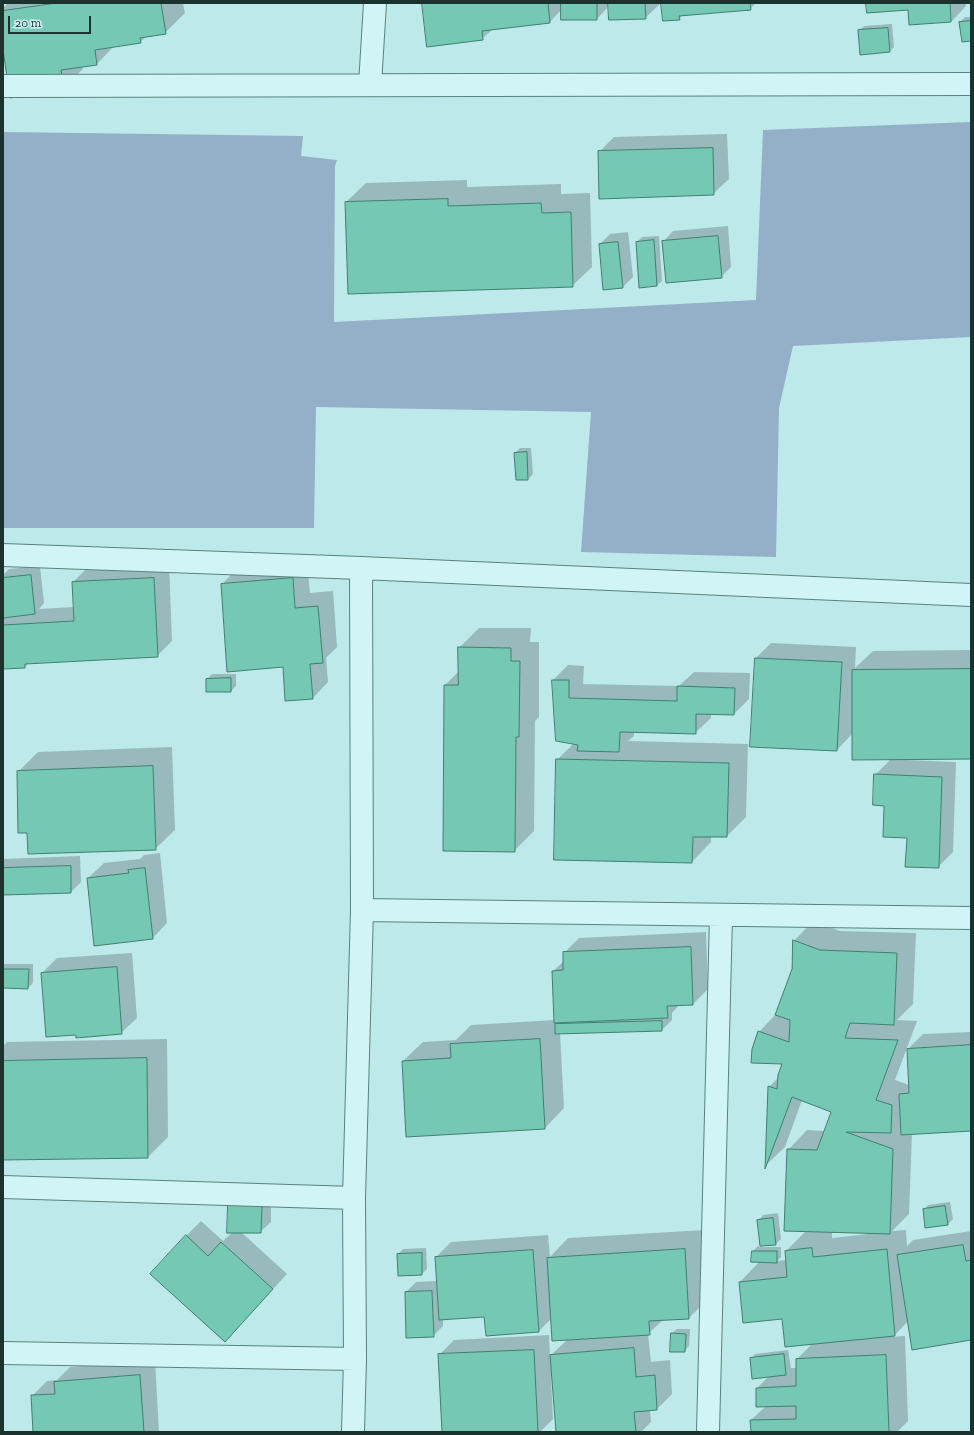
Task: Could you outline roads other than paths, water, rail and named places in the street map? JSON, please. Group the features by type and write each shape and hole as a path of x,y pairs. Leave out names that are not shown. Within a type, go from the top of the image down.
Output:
{"street":[{"path":"370,85 374,3"},
{"path":"3,86 971,84"},
{"path":"3,555 361,568 971,595"},
{"path":"353,1432 354,1198 362,910 361,568"},
{"path":"362,910 722,916 971,918"},
{"path":"708,1432 722,916"},
{"path":"3,1187 354,1198"},
{"path":"3,1353 354,1359"}]}
